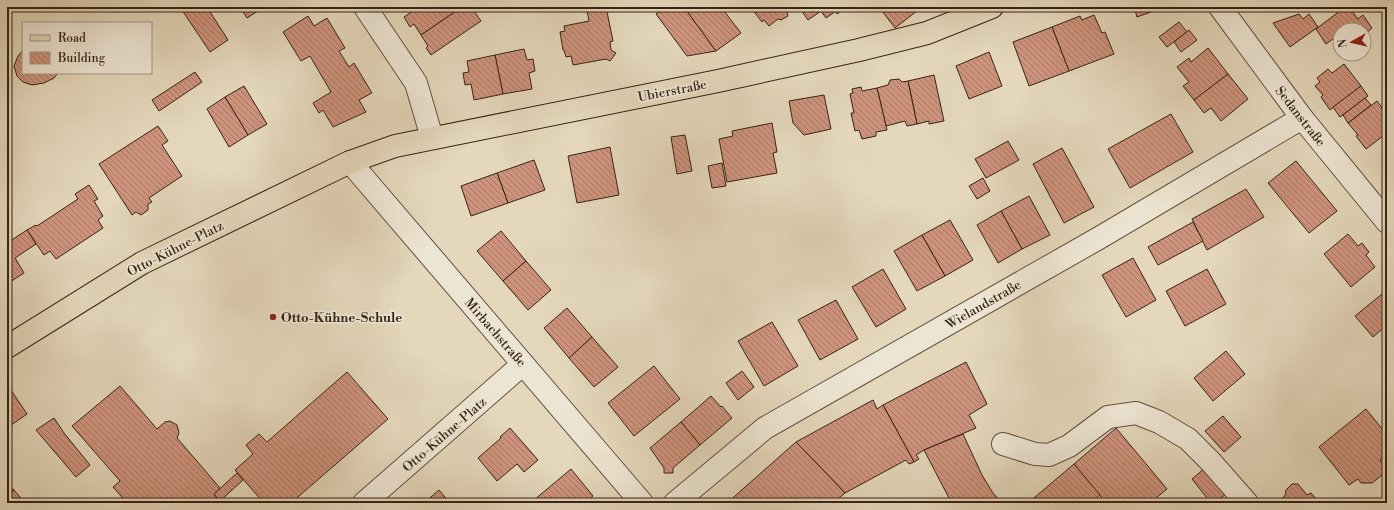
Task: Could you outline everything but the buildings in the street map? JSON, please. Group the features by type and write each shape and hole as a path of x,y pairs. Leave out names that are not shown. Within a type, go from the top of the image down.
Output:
{"main road":[{"name":"Ubierstraße","path":"350,162 395,146 711,82 859,50 927,32 992,7"},
{"name":"Otto-Kühne-Platz","path":"7,347 142,263 350,162"}],"street":[{"path":"365,7 416,83 432,138"},
{"name":"Sedanstraße","path":"1220,7 1302,118 1387,222"},
{"name":"Wielandstraße","path":"675,503 765,428 1099,238 1302,118"},
{"name":"Mirbachstraße","path":"350,162 642,503"},
{"name":"Otto-Kühne-Platz","path":"364,503 523,364"},
{"path":"1003,444 1035,454 1049,455 1069,446 1108,417 1136,413 1159,422 1188,439 1210,461 1246,503"}],"place":[{"name":"Otto-Kühne-Schule","path":"273,317"}]}
